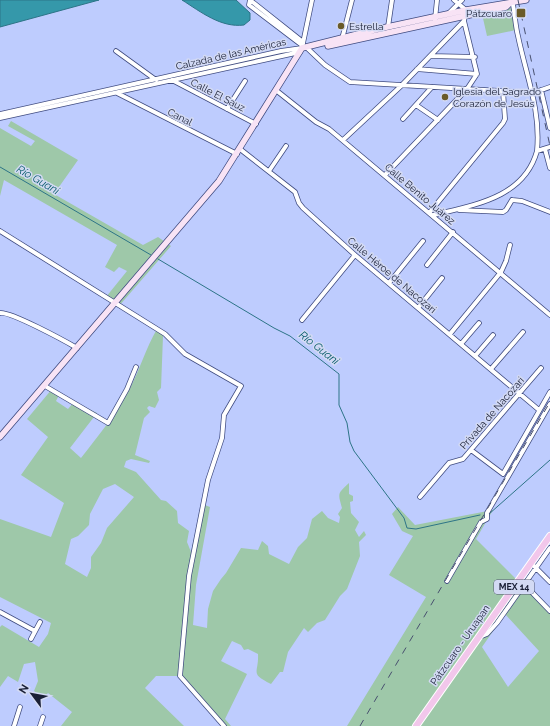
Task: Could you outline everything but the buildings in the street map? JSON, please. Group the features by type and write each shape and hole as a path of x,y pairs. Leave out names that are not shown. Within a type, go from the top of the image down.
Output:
{"main road":[{"name":"Calzada de las Américas","path":"378,32 388,27 506,7 511,2 526,0"},
{"name":"Calzada de las Américas","path":"304,48 341,41 434,19 448,14 465,15"},
{"path":"0,437 219,181 304,48"},
{"name":"Pátzcuaro - Uruapan","path":"416,726 477,638 522,582 549,539"}],"street":[{"path":"250,0 249,4 279,25 325,65 350,82 533,93 550,87"},
{"path":"304,48 312,0"},
{"path":"341,41 352,0"},
{"path":"388,27 392,0"},
{"path":"434,19 437,0"},
{"path":"454,0 460,2"},
{"path":"448,14 460,2"},
{"path":"385,176 467,89 477,74 475,58 465,15 460,2"},
{"path":"431,213 456,209 492,199 511,190 531,166 537,151 538,125 533,93 517,36 511,2"},
{"path":"343,140 401,86 430,56 465,15"},
{"name":"Calzada de las Américas","path":"0,114 117,93 304,48"},
{"path":"116,51 156,80"},
{"path":"430,56 475,58"},
{"path":"417,69 477,74"},
{"name":"Calzada de las Américas","path":"0,118 156,80 172,79"},
{"name":"Calle El Sauz","path":"172,79 256,124"},
{"path":"227,109 244,81"},
{"path":"403,119 432,88"},
{"path":"541,90 550,128"},
{"name":"Calle Benito Juárez","path":"277,91 316,122 329,128 550,315"},
{"path":"431,213 503,123 505,119 503,91"},
{"name":"Canal","path":"117,93 238,152"},
{"path":"416,105 438,120"},
{"path":"269,171 286,146"},
{"path":"537,151 550,147"},
{"path":"545,149 550,168"},
{"name":"Calle Héroe de Nacozari","path":"238,152 269,171 296,192 299,203 303,208 355,255 539,410"},
{"path":"456,209 503,212 512,200 511,190"},
{"path":"512,200 522,201 550,212"},
{"path":"0,232 165,334 185,354 241,386 224,415 223,433 208,480 189,576 180,676 224,726"},
{"path":"428,265 453,232"},
{"path":"389,283 423,241"},
{"path":"450,334 501,272 506,261 510,245"},
{"path":"302,320 355,255"},
{"path":"418,308 442,278"},
{"path":"0,314 9,314 44,330 77,348"},
{"path":"461,344 479,323"},
{"path":"491,369 523,332"},
{"path":"475,356 492,335"},
{"path":"45,386 108,423 127,389 136,367"},
{"name":"Privada de Nacozari","path":"420,498 449,463 454,460 460,461 471,450 541,368"},
{"path":"471,450 503,474 550,392"},
{"path":"448,581 550,404"},
{"path":"550,548 533,565 550,582"},
{"path":"522,582 550,611"},
{"path":"0,612 35,631"},
{"path":"31,639 40,622"},
{"path":"14,726 20,707"},
{"path":"40,726 43,717"}],"shaded area":[{"path":"0,0 99,0 0,27"},
{"path":"182,0 236,0 250,13 250,20 244,25 219,22"},
{"path":"511,8 516,30 487,36 482,14"},
{"path":"11,121 78,160 54,194 143,245 158,237 171,246 119,306 106,297 127,271 119,267 114,272 105,267 117,245 4,180 0,196 0,128 31,146 35,141 8,126"},
{"path":"157,329 165,334 163,336 161,388 157,392 159,400 155,408 149,406 147,408 150,412 144,418 135,455 150,461 149,463 131,459 126,461 124,467 136,472 161,500 166,501 177,511 178,523 189,531 187,542 191,552 202,504 210,507 196,585 193,625 207,628 208,609 213,591 241,548 258,550 262,541 268,546 269,554 289,564 298,547 307,538 312,519 322,511 328,518 339,523 340,517 338,514 342,508 339,496 340,492 349,483 349,494 353,496 353,501 350,502 351,513 359,522 355,530 359,537 364,531 366,535 359,542 360,556 347,589 340,596 325,620 317,623 308,632 304,628 288,652 283,672 280,672 271,684 257,675 258,654 248,649 244,650 241,645 232,641 221,661 247,674 225,719 231,726 224,726 180,676 156,676 145,688 184,726 61,726 72,712 48,693 43,698 34,691 38,681 35,662 24,664 18,682 8,676 0,687 0,627 2,625 39,647 48,634 51,623 0,597 0,519 51,537 64,503 21,475 48,437 27,419 52,389 59,395 56,401 68,409 74,402 97,413 70,448 81,458 125,397 134,381","holes":["115,484 134,497 107,528 101,543 91,557 91,568 87,577 65,564 71,539 78,536 89,525 90,514 103,489"]},
{"path":"398,507 415,525 493,510 476,539 550,613 550,726 347,726 426,597 389,575 413,536 402,531 392,514","holes":["505,614 539,651 508,687 482,647"]}],"waterway":[{"name":"Río Guani","path":"0,167 151,255"},
{"name":"Río Guani","path":"158,259 290,336 339,374 339,405 347,423 350,442 354,451 404,518 407,528 416,529 480,515"},
{"name":"Río Guani","path":"489,514 550,460"}],"railway":[{"path":"518,0 550,146"},
{"path":"360,726 550,402"}],"place":[{"name":"Pátzcuaro","path":"521,13"},
{"name":"Estrella","path":"341,26"},
{"name":"Iglesia del Sagrado Corazón de Jesús","path":"445,97"}]}
